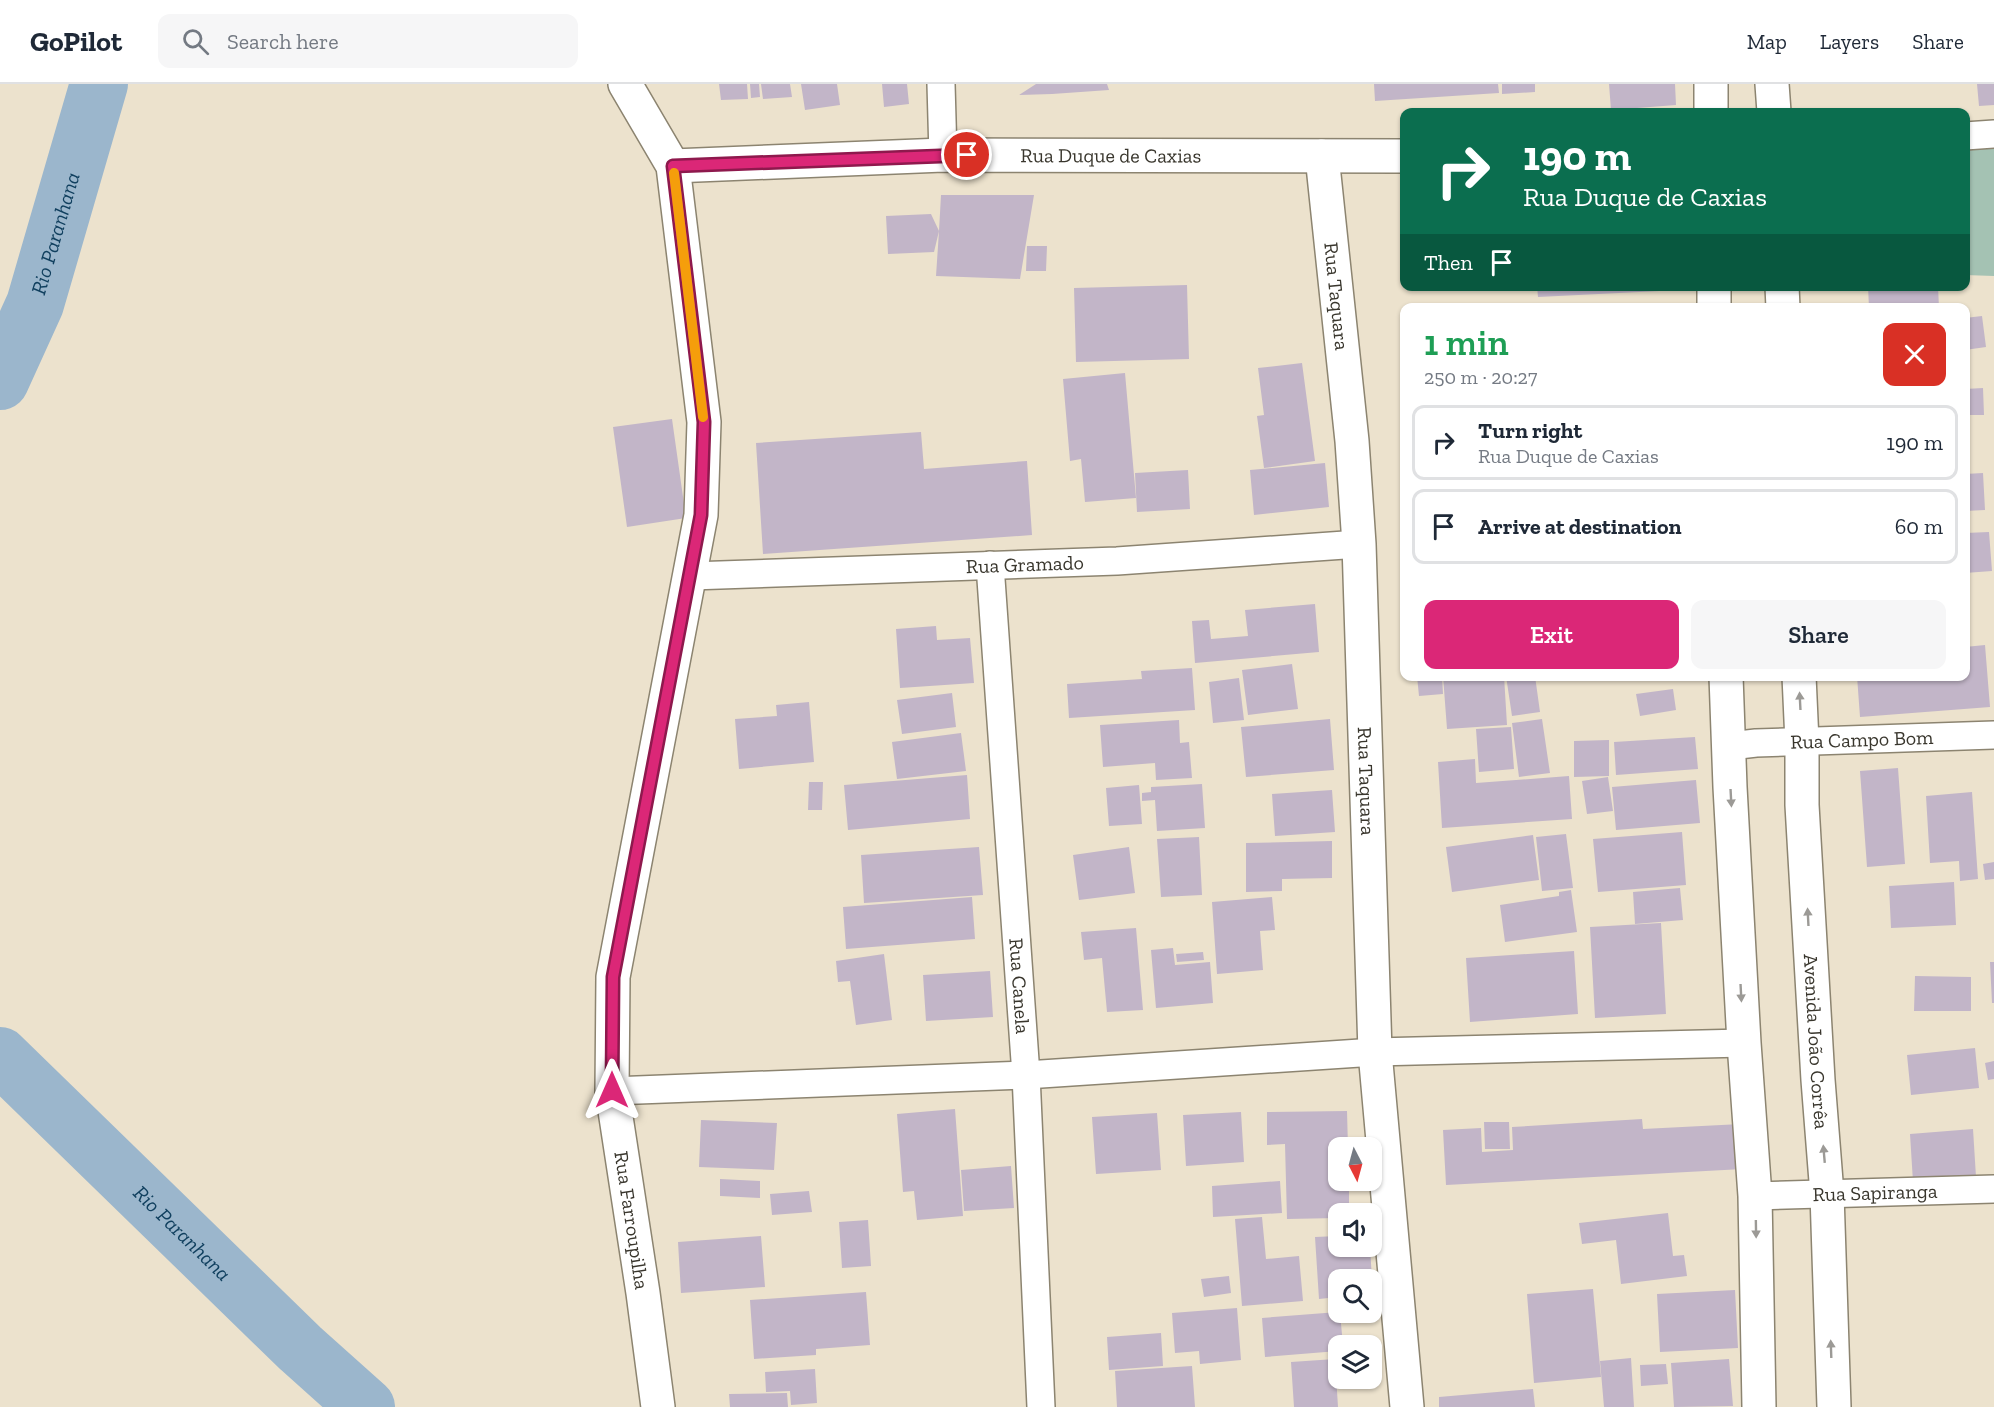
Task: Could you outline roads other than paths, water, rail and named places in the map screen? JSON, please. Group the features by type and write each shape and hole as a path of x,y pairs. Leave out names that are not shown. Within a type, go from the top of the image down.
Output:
{"street":[{"name":"Rua Farroupilha","path":"625,84 673,166 704,422 701,515 613,977 612,1090 658,1407"},
{"path":"941,84 943,155"},
{"path":"1711,84 1712,108"},
{"path":"1772,84 1774,108"},
{"path":"1970,136 1994,134"},
{"name":"Rua Duque de Caxias","path":"673,166 943,155 1400,156"},
{"name":"Rua Taquara","path":"1322,156 1352,441 1359,544 1375,1052 1407,1407"},
{"name":"Rua Gramado","path":"690,576 1117,561 1359,544"},
{"name":"Rua Canela","path":"990,565 1026,1075 1041,1407"},
{"path":"1726,681 1744,1043 1755,1196 1759,1407"},
{"name":"Avenida João Corrêa","path":"1799,681 1803,817 1827,1194 1834,1407"},
{"name":"Rua Campo Bom","path":"1730,746 1994,735"},
{"path":"612,1090 1026,1075 1375,1052 1744,1043"},
{"name":"Rua Sapiranga","path":"1755,1196 1994,1189"}],"waterway":[{"name":"Rio Paranhana","path":"0,381 35,304 99,84"},
{"name":"Rio Paranhana","path":"0,1056 300,1348 366,1407"}]}
